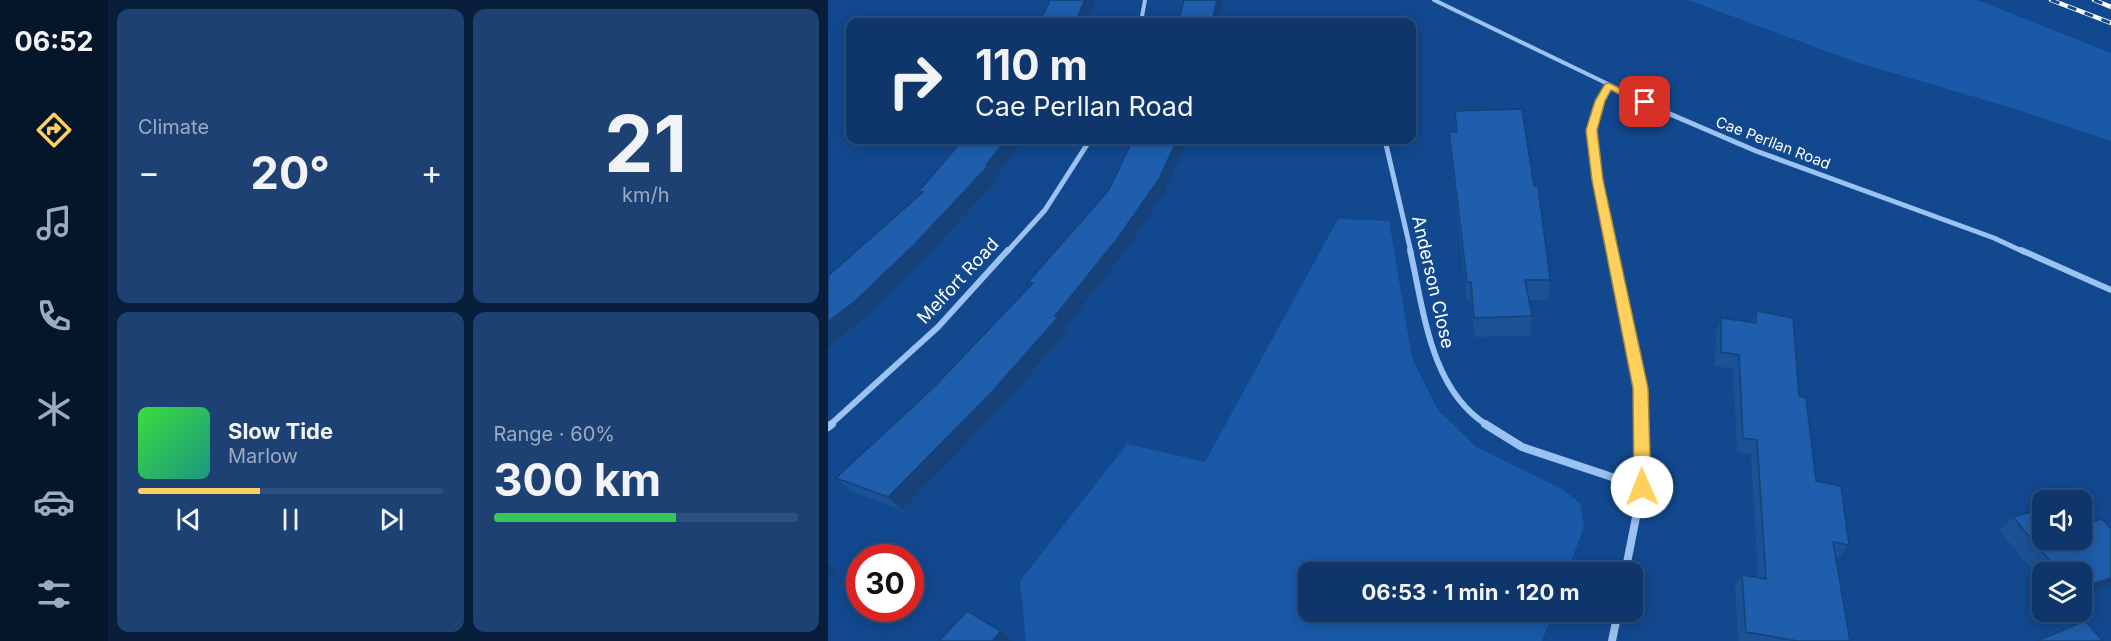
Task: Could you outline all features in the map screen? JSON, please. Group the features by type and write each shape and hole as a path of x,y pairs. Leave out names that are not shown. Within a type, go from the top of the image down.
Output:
{"street":[{"path":"1142,18 1146,0"},
{"name":"Cae Perllan Road","path":"1434,0 1609,86 1756,151 1994,238 2111,290"},
{"path":"1609,86 1600,101 1592,130 1598,180 1641,388 1642,487 1627,562"},
{"name":"Melfort Road","path":"828,427 938,327 1038,219 1087,144"},
{"name":"Anderson Close","path":"1386,144 1436,363 1469,414 1522,447 1642,487"},
{"path":"1612,641 1616,622"}],"shaded area":[{"path":"1688,0 1977,0 2111,53 2111,141 2012,108 1856,62"},
{"path":"1338,219 1389,221 1412,358 1438,410 1476,447 1562,489 1580,503 1584,526 1571,562 1298,562 1298,622 1549,622 1542,641 1026,641 1020,581 1127,444 1205,462"}],"building":[{"path":"1050,0 1085,0 1077,18 1042,18"},
{"path":"1184,0 1217,0 1213,18 1179,18"},
{"path":"1522,109 1534,186 1538,186 1550,280 1525,280 1532,316 1474,318 1471,282 1467,282 1449,132 1457,132 1455,111"},
{"path":"960,144 1003,144 986,165 988,166 913,246 855,301 828,322 828,276 923,192 918,192"},
{"path":"1131,144 1175,144 1159,179 1117,239 1055,316 1059,316 991,393 888,497 836,478 934,387 1033,283 1028,282 1108,191"},
{"path":"1756,311 1793,318 1799,396 1806,398 1816,481 1841,486 1849,545 1833,542 1850,641 1798,641 1746,632 1742,575 1766,579 1757,440 1743,438 1739,355 1721,352 1721,318 1756,323"},
{"path":"2032,512 2032,540 2013,517"},
{"path":"2102,519 2111,529 2111,578 2092,584 2092,562 2051,562 2041,550 2092,550 2092,522"},
{"path":"967,611 1001,631 992,641 939,641"},
{"path":"2086,622 2103,641 2037,641"}],"railway":[{"path":"2051,0 2111,23"},
{"path":"2094,0 2111,7"}],"route":[{"path":"1642,487 1641,388 1598,180 1592,130 1600,101 1609,86 1645,102"}]}
